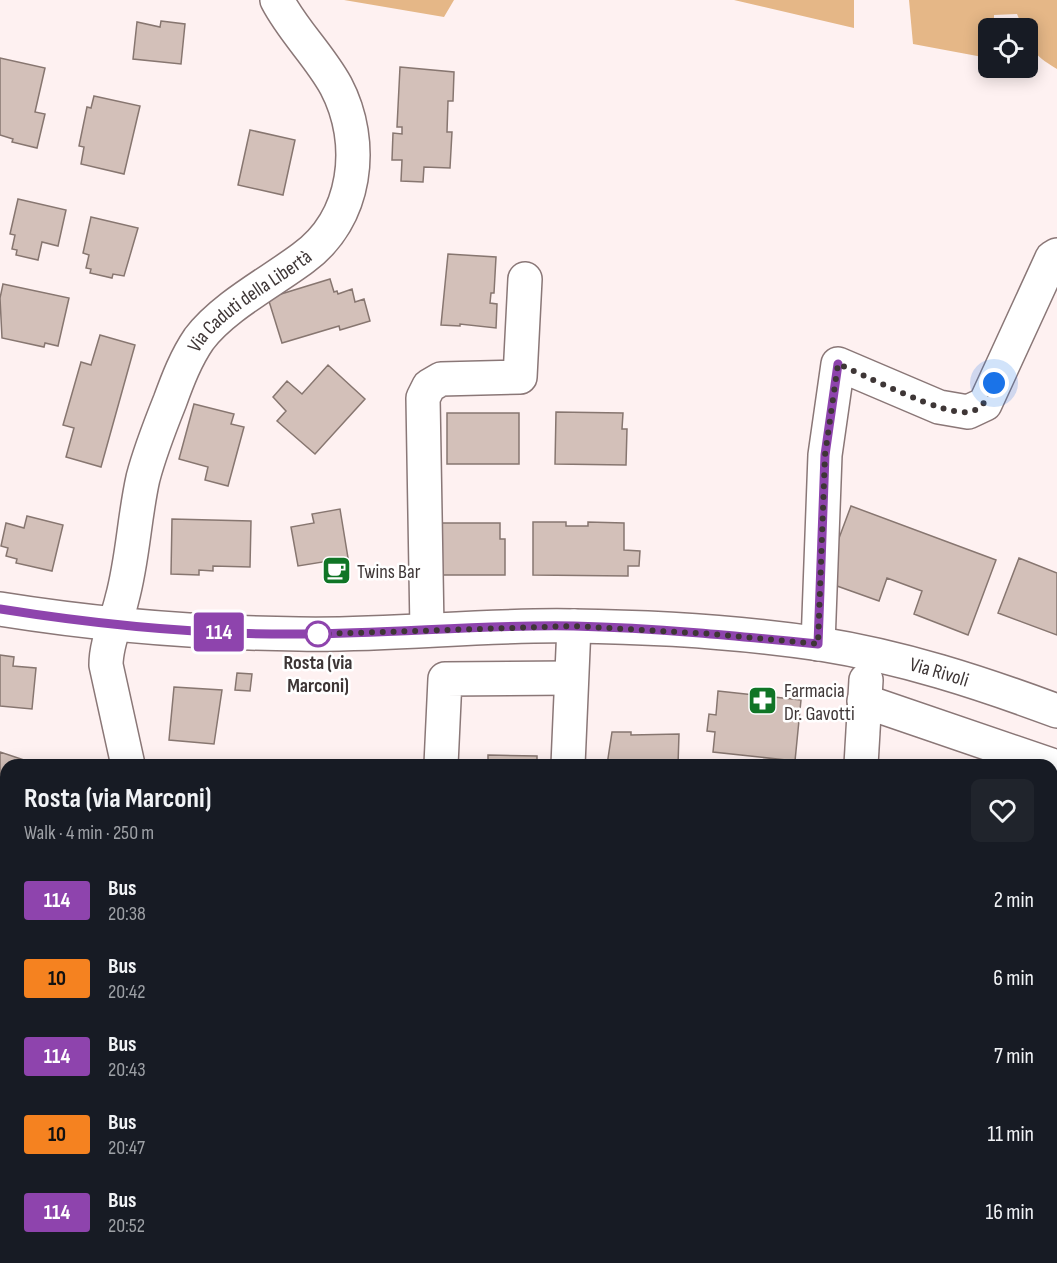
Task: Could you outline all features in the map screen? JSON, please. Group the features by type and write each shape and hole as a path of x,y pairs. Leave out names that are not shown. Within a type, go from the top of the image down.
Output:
{"street":[{"name":"Via Caduti della Libertà","path":"127,759 106,665 114,626 123,598 143,478 184,364 200,339 220,318 306,256 322,241 346,202 352,180 351,132 345,106 335,85 277,0"},
{"path":"818,644 825,455 838,364 939,407 968,412 985,404 1052,258 1057,255"},
{"path":"427,630 423,398 429,386 441,379 520,377 525,279"},
{"name":"Via Rivoli","path":"0,609 114,626 302,634 574,626 713,634 818,644 868,653 961,676 1057,711"},
{"path":"568,759 574,626"},
{"path":"861,759 868,653"},
{"path":"441,759 445,679 571,678"},
{"path":"864,700 1034,759"}],"shaded area":[{"path":"344,0 454,0 444,17"},
{"path":"734,0 854,0 854,28"},
{"path":"909,0 1057,0 1057,69 1038,55 1038,18 1019,18 1017,14 978,18 978,56 913,44"}],"building":[{"path":"161,21 185,24 181,64 133,59 137,22 160,27"},
{"path":"0,58 45,68 35,112 45,114 37,148 12,142 13,139 0,135"},
{"path":"400,67 454,72 453,101 448,101 447,132 452,132 450,168 424,167 423,182 401,181 402,160 392,160 393,133 402,134 402,127 397,127"},
{"path":"94,96 140,106 124,174 81,164 84,147 79,146 87,107 91,108"},
{"path":"250,130 295,140 283,195 238,185"},
{"path":"18,199 66,210 58,246 42,242 38,260 16,255 17,250 12,249 15,235 10,234"},
{"path":"91,217 138,228 124,276 113,274 112,278 90,273 91,269 86,268 89,255 83,253"},
{"path":"448,254 496,257 494,293 491,293 490,303 497,304 496,328 460,324 460,326 441,325"},
{"path":"330,279 334,292 337,291 338,294 352,289 355,302 364,299 370,321 340,330 339,326 282,343 268,298"},
{"path":"3,284 69,298 58,346 45,343 44,347 2,338 0,298"},
{"path":"100,335 135,345 101,467 66,457 74,428 63,425 81,362 91,365"},
{"path":"328,365 365,399 315,454 277,421 286,411 273,397 287,381 302,394"},
{"path":"194,404 234,414 231,424 244,427 228,486 205,480 208,467 179,459"},
{"path":"556,412 623,413 622,429 627,429 626,465 555,464"},
{"path":"447,413 519,413 519,464 447,464"},
{"path":"851,506 996,560 968,635 914,614 922,591 887,578 879,601 823,581"},
{"path":"340,509 348,558 298,566 291,527 314,523 312,514"},
{"path":"27,516 63,525 52,571 16,563 17,559 6,556 8,548 1,546 6,523 24,528"},
{"path":"172,519 251,521 250,567 213,566 213,571 199,570 199,575 171,574"},
{"path":"533,522 566,522 566,526 588,526 588,522 624,523 624,550 640,551 639,566 628,566 628,576 533,575"},
{"path":"439,523 500,523 500,539 505,539 505,575 439,575"},
{"path":"1019,558 1057,573 1057,635 998,613"},
{"path":"0,655 14,657 13,666 36,668 32,709 0,706"},
{"path":"237,673 252,674 250,691 235,690"},
{"path":"174,687 222,690 214,744 169,740"},
{"path":"718,691 801,700 795,759 713,752 715,732 707,731 709,714 716,715"},
{"path":"612,732 631,732 631,735 679,734 678,759 608,759"},
{"path":"0,752 21,759 0,759"},
{"path":"488,755 537,756 537,759 488,759"}],"bus line":[{"name":"114","path":"0,609 114,626 174,630 302,634 574,626 713,634 818,644 825,455 838,364"}],"place":[{"name":"Twins Bar","path":"336,571"},
{"name":"Rosta (via Marconi)","path":"318,634"},
{"name":"Farmacia Dr. Gavotti","path":"763,701"}],"route":[{"path":"318,634 574,626 713,634 818,644 825,455 838,364 939,407 968,412 985,404 994,383"}]}
